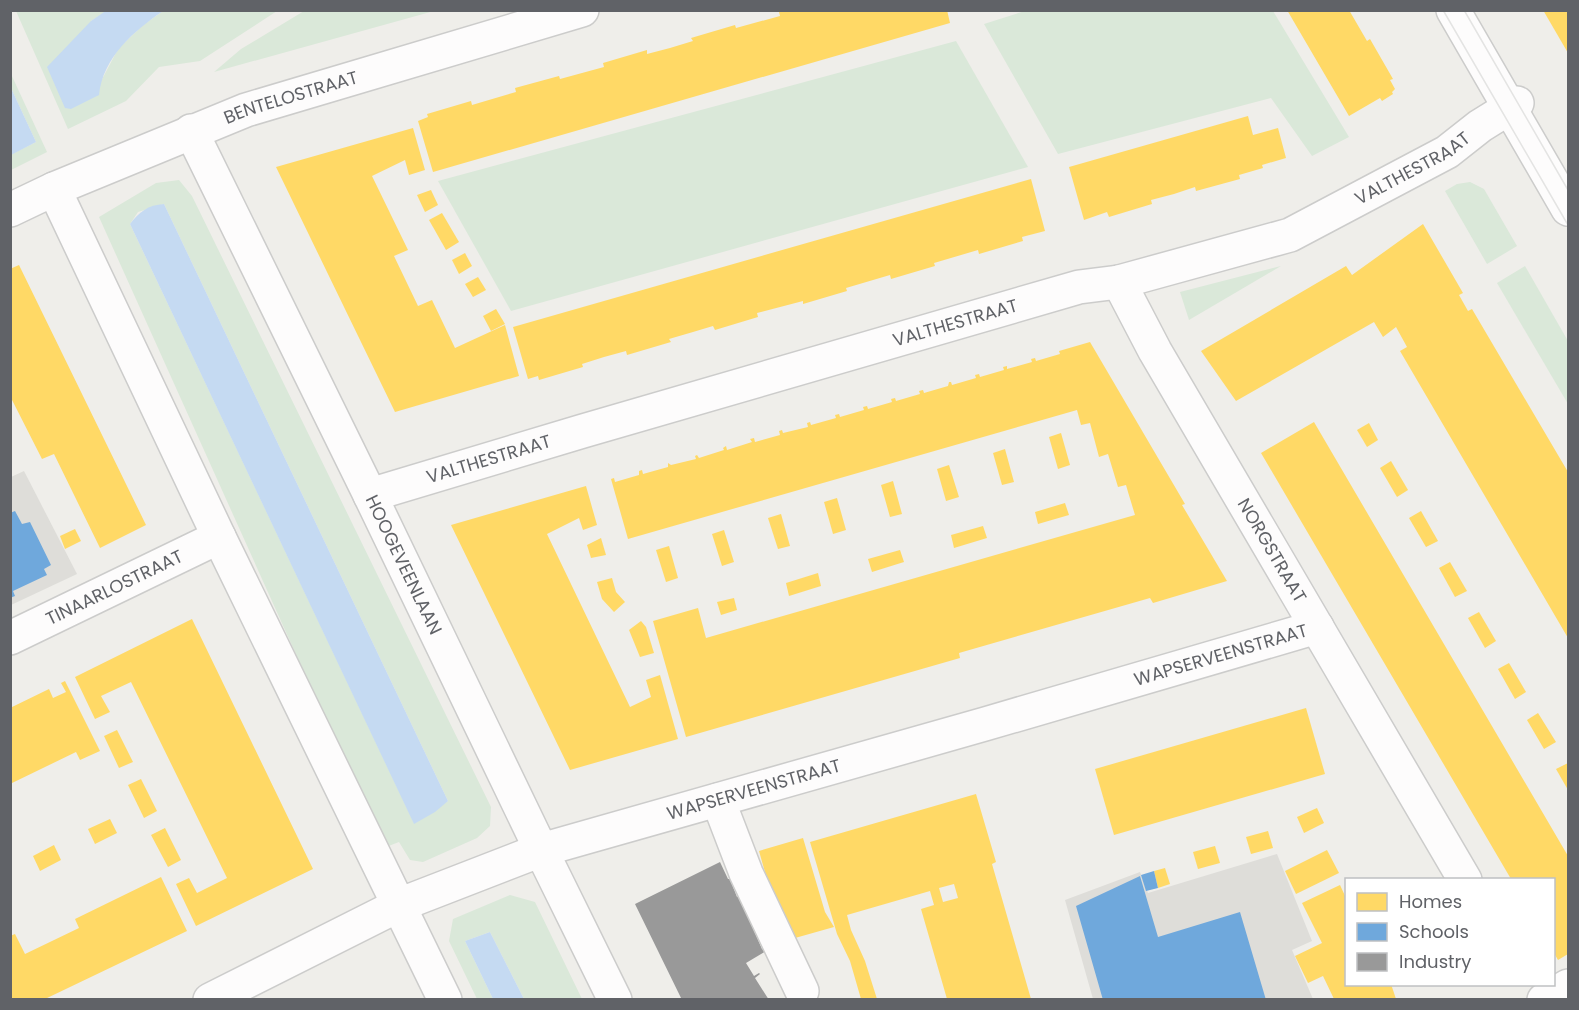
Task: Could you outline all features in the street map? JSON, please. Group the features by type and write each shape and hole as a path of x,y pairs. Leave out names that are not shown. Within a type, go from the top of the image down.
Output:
{"street":[{"name":"BENTELOSTRAAT","path":"10,210 54,189 246,110 582,10"},
{"path":"1453,10 1514,105 1569,209"},
{"name":"VALTHESTRAAT","path":"370,495 1079,287 1119,282 1290,235 1447,152 1480,126 1514,105"},
{"name":"HOOGEVEENLAAN","path":"191,131 615,999"},
{"path":"54,189 219,537 445,999"},
{"name":"NORGSTRAAT","path":"1119,282 1155,351 1464,878"},
{"name":"TINAARLOSTRAAT","path":"10,638 219,537"},
{"name":"WAPSERVEENSTRAAT","path":"210,999 399,905 541,850 1317,627"},
{"path":"718,800 746,873 802,991"},
{"path":"1528,986 1536,999"},
{"path":"1544,999 1569,986"}],"shaded area":[{"path":"24,471 77,574 11,605 11,477"},
{"path":"1277,854 1312,941 1292,950 1313,999 1093,999 1065,900 1140,872 1148,893"}],"green space":[{"path":"1028,10 1273,11 1349,137 1312,156 1271,98 1058,154 984,24"},
{"path":"16,11 107,11 91,21 100,83 118,49 142,26 163,11 277,11 200,61 159,67 126,101 68,129"},
{"path":"304,11 434,11 214,72 241,49"},
{"path":"956,41 1028,167 511,311 438,181"},
{"path":"11,74 47,152 11,170 10,155 36,142 11,88"},
{"path":"179,180 192,196 491,807 490,826 477,838 423,862 410,860 399,842 386,847 326,721 99,217 156,183","holes":["164,204 448,801 414,823 130,224 138,212"]},
{"path":"1470,182 1484,189 1517,246 1487,264 1445,191 1457,184"},
{"path":"1281,266 1189,320 1180,292"},
{"path":"1525,266 1568,341 1568,404 1497,283"},
{"path":"510,895 535,902 582,999 524,999 490,932 465,941 493,999 477,999 449,941 453,919"}],"water":[{"path":"107,10 163,11 131,36 113,57 102,81 99,95 71,109 65,108 47,67 91,21"},
{"path":"11,88 36,142 10,155"},
{"path":"164,204 448,801 435,812 414,824 130,224 144,210"},
{"path":"490,932 524,999 493,999 465,941"}],"building: Homes":[{"path":"785,10 947,10 950,23 433,172 418,121 428,117 427,114 471,101 472,105 516,92 515,88 559,76 560,79 604,67 603,63 647,50 647,54 670,48 693,41 691,38 735,25 736,28 780,16 779,12"},
{"path":"1287,10 1349,10 1367,41 1370,39 1393,79 1390,80 1395,89 1393,94 1382,101 1380,98 1349,116"},
{"path":"1543,10 1568,10 1568,53"},
{"path":"1248,116 1253,135 1278,128 1286,158 1239,175 1240,179 1196,191 1195,187 1151,200 1152,204 1109,217 1107,212 1084,220 1069,167"},
{"path":"413,128 425,170 409,175 405,160 372,176 408,250 394,256 418,306 432,300 455,348 505,325 519,376 395,412 276,167"},
{"path":"1031,179 1045,231 1022,237 1023,241 979,254 978,250 891,279 890,275 803,304 803,301 757,313 758,317 715,330 713,326 627,355 626,351 604,357 582,364 583,367 539,380 538,376 528,379 513,327"},
{"path":"431,190 438,205 425,212 417,195"},
{"path":"442,213 459,242 446,250 429,220"},
{"path":"1423,224 1463,293 1459,295 1468,311 1472,309 1568,472 1568,638 1400,351 1407,347 1396,327 1383,337 1374,322 1236,401 1201,351 1346,266 1352,275"},
{"path":"465,253 472,266 459,274 452,260"},
{"path":"19,265 146,525 100,548 54,454 42,459 10,396 10,269"},
{"path":"478,277 486,290 473,297 465,284"},
{"path":"496,309 505,324 491,331 483,316"},
{"path":"1090,342 1185,504 1182,505 1227,581 1153,603 1150,598 959,653 960,658 686,737 653,621 698,608 706,638 1135,515 1126,485 1118,487 1108,454 1099,457 1090,423 1081,425 1077,410 628,539 611,479 614,478 615,482 639,475 639,471 642,470 643,474 668,467 668,463 671,465 696,459 697,455 699,458 724,450 726,446 727,450 752,442 750,439 754,438 755,442 780,435 779,431 782,430 783,433 808,427 807,423 810,422 811,425 836,418 835,415 839,414 840,417 864,410 863,407 867,406 868,409 892,402 891,399 895,398 896,401 920,394 919,391 923,390 924,393 948,386 949,382 952,385 976,378 975,375 979,374 980,377 1004,370 1003,367 1007,366 1007,369 1032,362 1031,359 1035,358 1036,361"},
{"path":"1314,422 1568,856 1568,954 1558,960 1555,955 1555,878 1510,878 1261,453"},
{"path":"1369,423 1378,440 1367,447 1357,430"},
{"path":"1061,433 1070,465 1058,469 1049,437"},
{"path":"1005,449 1014,482 1002,485 993,453"},
{"path":"1391,461 1408,490 1397,497 1380,468"},
{"path":"949,465 959,497 946,501 937,469"},
{"path":"893,481 902,514 890,517 881,485"},
{"path":"586,486 597,525 583,530 579,518 547,534 630,707 651,697 646,680 660,675 678,739 570,770 451,525"},
{"path":"837,498 846,530 833,534 824,502"},
{"path":"1065,503 1069,515 1038,524 1035,512"},
{"path":"1421,511 1438,541 1426,547 1409,518"},
{"path":"781,514 790,546 778,549 768,518"},
{"path":"983,526 987,538 954,548 951,535"},
{"path":"75,529 81,541 65,549 60,536"},
{"path":"724,530 734,562 722,566 712,534"},
{"path":"601,538 606,555 591,558 587,545"},
{"path":"669,546 678,578 666,582 656,550"},
{"path":"900,550 904,562 872,572 868,559"},
{"path":"1450,562 1467,591 1455,597 1439,568"},
{"path":"818,573 821,586 789,596 786,583"},
{"path":"612,578 616,592 625,602 614,612 602,599 597,582"},
{"path":"734,598 737,610 721,615 717,602"},
{"path":"1479,612 1496,641 1485,648 1468,618"},
{"path":"192,619 313,869 196,926 176,884 189,878 197,893 227,878 131,682 101,696 110,712 95,719 75,677"},
{"path":"641,621 646,627 654,653 640,657 629,630"},
{"path":"1509,663 1526,692 1515,699 1498,669"},
{"path":"65,681 100,751 80,760 76,752 10,784 10,708 49,689 53,698 66,692 61,683"},
{"path":"1306,708 1325,774 1114,835 1095,769"},
{"path":"1538,713 1556,742 1544,749 1527,720"},
{"path":"117,730 133,762 119,768 104,736"},
{"path":"1568,763 1568,790 1556,769"},
{"path":"141,779 157,811 144,818 128,785"},
{"path":"976,794 996,862 992,864 1031,999 947,999 921,909 934,905 930,891 847,915 877,999 861,999 850,961 837,934 810,842","holes":["954,884 958,898 943,902 939,888"]},
{"path":"1317,808 1324,823 1304,833 1297,817"},
{"path":"110,819 117,833 95,844 88,829"},
{"path":"165,828 181,860 168,867 151,835"},
{"path":"1268,831 1273,848 1251,854 1246,837"},
{"path":"803,838 825,912 834,927 788,940 774,904 759,851"},
{"path":"54,845 61,860 40,871 33,856"},
{"path":"1215,846 1220,863 1198,869 1193,852"},
{"path":"1327,850 1339,873 1296,894 1285,871"},
{"path":"1165,868 1170,884 1158,888 1154,871"},
{"path":"161,877 187,931 45,999 10,999 10,936 15,934 25,954 79,928 75,919"},
{"path":"1340,885 1345,896 1345,986 1392,986 1396,999 1334,999 1323,976 1308,983 1295,956 1322,943 1302,903"}],"building: Schools":[{"path":"15,511 22,524 30,522 51,565 44,569 47,575 13,591 15,596 10,598 10,513"},
{"path":"1154,871 1158,888 1146,891 1141,875"},
{"path":"1140,876 1158,937 1240,912 1266,1000 1103,1000 1076,906"}],"building: Industry":[{"path":"720,862 737,897 739,896 762,949 766,951 746,963 754,976 760,974 755,978 769,1000 682,1000 635,904"}],"tram line":[{"path":"1443,10 1568,225"},
{"path":"1464,10 1568,190"}]}
